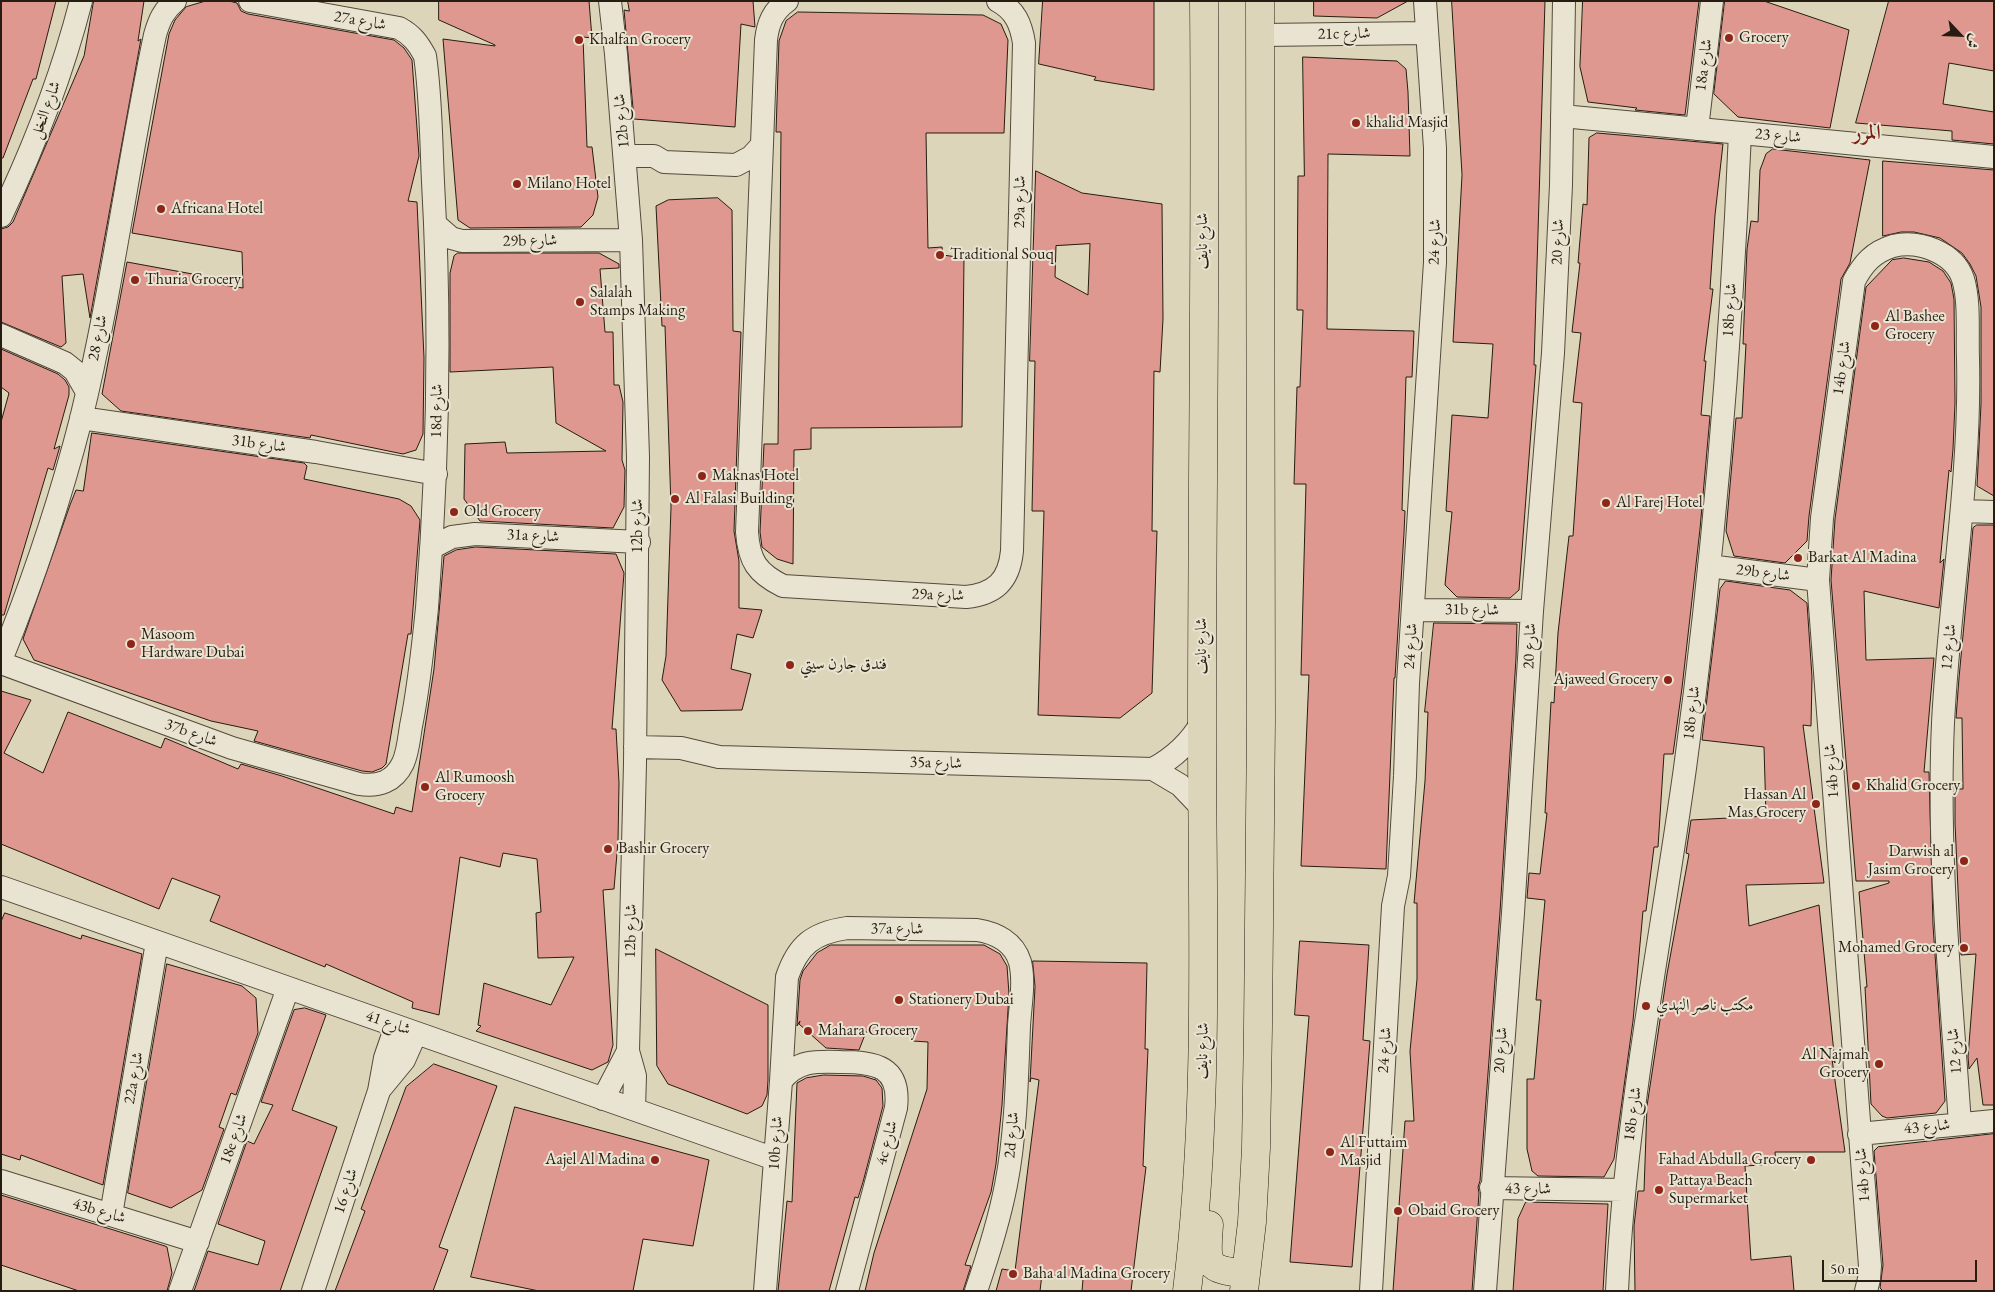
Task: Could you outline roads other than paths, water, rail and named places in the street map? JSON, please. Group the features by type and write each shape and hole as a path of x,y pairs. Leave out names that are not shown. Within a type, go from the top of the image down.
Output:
{"main road":[{"name":"شارع نايف","path":"1187,1291 1195,1227 1204,1050 1202,722 1204,1"},
{"path":"1201,1130 1206,1134 1212,1148 1207,1254 1209,1260 1218,1270 1245,1282 1252,1222 1256,1148 1261,720 1260,1"}],"street":[{"name":"شارع النخل","path":"4,209 51,99 81,1"},
{"name":"27a شارع","path":"250,1 399,28 410,34"},
{"name":"12b شارع","path":"610,1 631,240 636,372 639,542 628,1051 635,1076 634,1109"},
{"name":"29a شارع","path":"787,1 774,12 768,25 760,186 747,532 748,549 755,566 767,578 783,586 966,597 980,596 993,589 1004,579 1010,566 1012,551 1024,43 1022,28 1016,16 1006,5 998,1"},
{"name":"شارع 24","path":"1371,1291 1393,906 1398,876 1405,776 1435,243 1435,148 1425,1"},
{"name":"شارع 20","path":"1485,1291 1532,611 1553,353 1562,116 1564,1"},
{"name":"18a شارع","path":"1697,129 1712,1"},
{"name":"شارع 28","path":"1,662 42,552 81,418 99,336 151,54 159,21 170,5"},
{"name":"21c شارع","path":"1261,35 1427,33"},
{"name":"18d شارع","path":"386,783 396,774 403,763 420,675 436,474 438,377 435,224 426,69 425,56 419,44 410,34"},
{"name":"شارع 23","path":"1562,116 1994,157"},
{"name":"18b شارع","path":"1617,1291 1624,1190 1633,1111 1684,774 1709,566 1727,359 1740,133"},
{"path":"625,163 654,156 664,162 736,165 751,157 762,145"},
{"path":"736,165 760,186"},
{"path":"1,173 6,188 4,209"},
{"name":"29b شارع","path":"435,224 451,238 467,242 631,240"},
{"name":"شارع 12","path":"1870,257 1883,249 1897,245 1927,247 1947,256 1963,277 1966,290 1967,443 1963,511 1946,682 1942,786 1946,908 1960,1124"},
{"name":"14b شارع","path":"1866,1291 1870,1266 1818,580 1822,518 1854,281 1870,257"},
{"path":"1,335 65,363 75,371 87,392"},
{"path":"54,358 79,351 99,336"},
{"name":"31b شارع","path":"81,418 316,452 436,474"},
{"path":"1963,511 1994,512"},
{"name":"31a شارع","path":"431,548 452,537 475,534 639,542"},
{"name":"29b شارع","path":"1709,566 1818,580"},
{"name":"31b شارع","path":"1413,610 1532,611"},
{"name":"37b شارع","path":"1,662 232,748 359,784 372,786 386,783"},
{"path":"1153,769 1176,754 1195,734 1202,722"},
{"name":"35a شارع","path":"635,755 691,750 718,756 1153,769 1180,785 1202,808"},
{"name":"شارع 41","path":"1,887 775,1159"},
{"name":"37a شارع","path":"786,994 787,977 792,962 802,947 815,937 830,930 847,928 977,930 991,932 1003,939 1013,949 1020,962 1022,976"},
{"name":"22a شارع","path":"111,1215 157,942"},
{"name":"2d شارع","path":"976,1291 997,1224 1011,1151 1022,976"},
{"name":"18e شارع","path":"180,1291 288,988"},
{"name":"10b شارع","path":"765,1291 786,994"},
{"name":"شارع 16","path":"313,1291 379,1091 404,1060 406,1029"},
{"path":"784,1037 796,1052 812,1061"},
{"name":"12b شارع","path":"603,1099 628,1051"},
{"name":"4c شارع","path":"781,1081 793,1069 812,1061 873,1064 883,1069 896,1086 896,1108 848,1291"},
{"name":"شارع 43","path":"1859,1134 1994,1121"},
{"name":"43b شارع","path":"1,1181 198,1242"},
{"name":"شارع 43","path":"1492,1188 1624,1190"}],"place":[{"name":"Grocery","path":"1729,38"},
{"name":"Khalfan Grocery","path":"579,40"},
{"name":"khalid Masjid","path":"1356,123"},
{"name":"Milano Hotel","path":"517,184"},
{"name":"Africana Hotel","path":"161,209"},
{"name":"Traditional Souq","path":"940,255"},
{"name":"Thuria Grocery","path":"135,280"},
{"name":"Salalah Stamps Making","path":"580,302"},
{"name":"Al Bashee Grocery","path":"1875,326"},
{"name":"Maknas Hotel","path":"702,476"},
{"name":"Al Falasi Building","path":"675,499"},
{"name":"Al Farej Hotel","path":"1606,503"},
{"name":"Old Grocery","path":"454,512"},
{"name":"Barkat Al Madina","path":"1798,558"},
{"name":"Masoom Hardware Dubai","path":"131,644"},
{"name":"فندق جارن سيتي","path":"790,665"},
{"name":"Ajaweed Grocery","path":"1668,680"},
{"name":"Khalid Grocery","path":"1856,786"},
{"name":"Al Rumoosh Grocery","path":"425,787"},
{"name":"Hassan Al Mas Grocery","path":"1816,804"},
{"name":"Bashir Grocery","path":"608,849"},
{"name":"Darwish al Jasim Grocery","path":"1964,861"},
{"name":"Mohamed Grocery","path":"1964,948"},
{"name":"Stationery Dubai","path":"899,1000"},
{"name":"مكتب ناصر النهدي","path":"1646,1006"},
{"name":"Mahara Grocery","path":"808,1031"},
{"name":"Al Najmah Grocery","path":"1879,1064"},
{"name":"Al Futtaim Masjid","path":"1330,1152"},
{"name":"Aajel Al Madina","path":"655,1160"},
{"name":"Fahad Abdulla Grocery","path":"1811,1160"},
{"name":"Pattaya Beach Supermarket","path":"1659,1190"},
{"name":"Obaid Grocery","path":"1398,1211"},
{"name":"Baha al Madina Grocery","path":"1013,1274"}],"district":[{"name":"المرر","path":"1867,133"}]}
